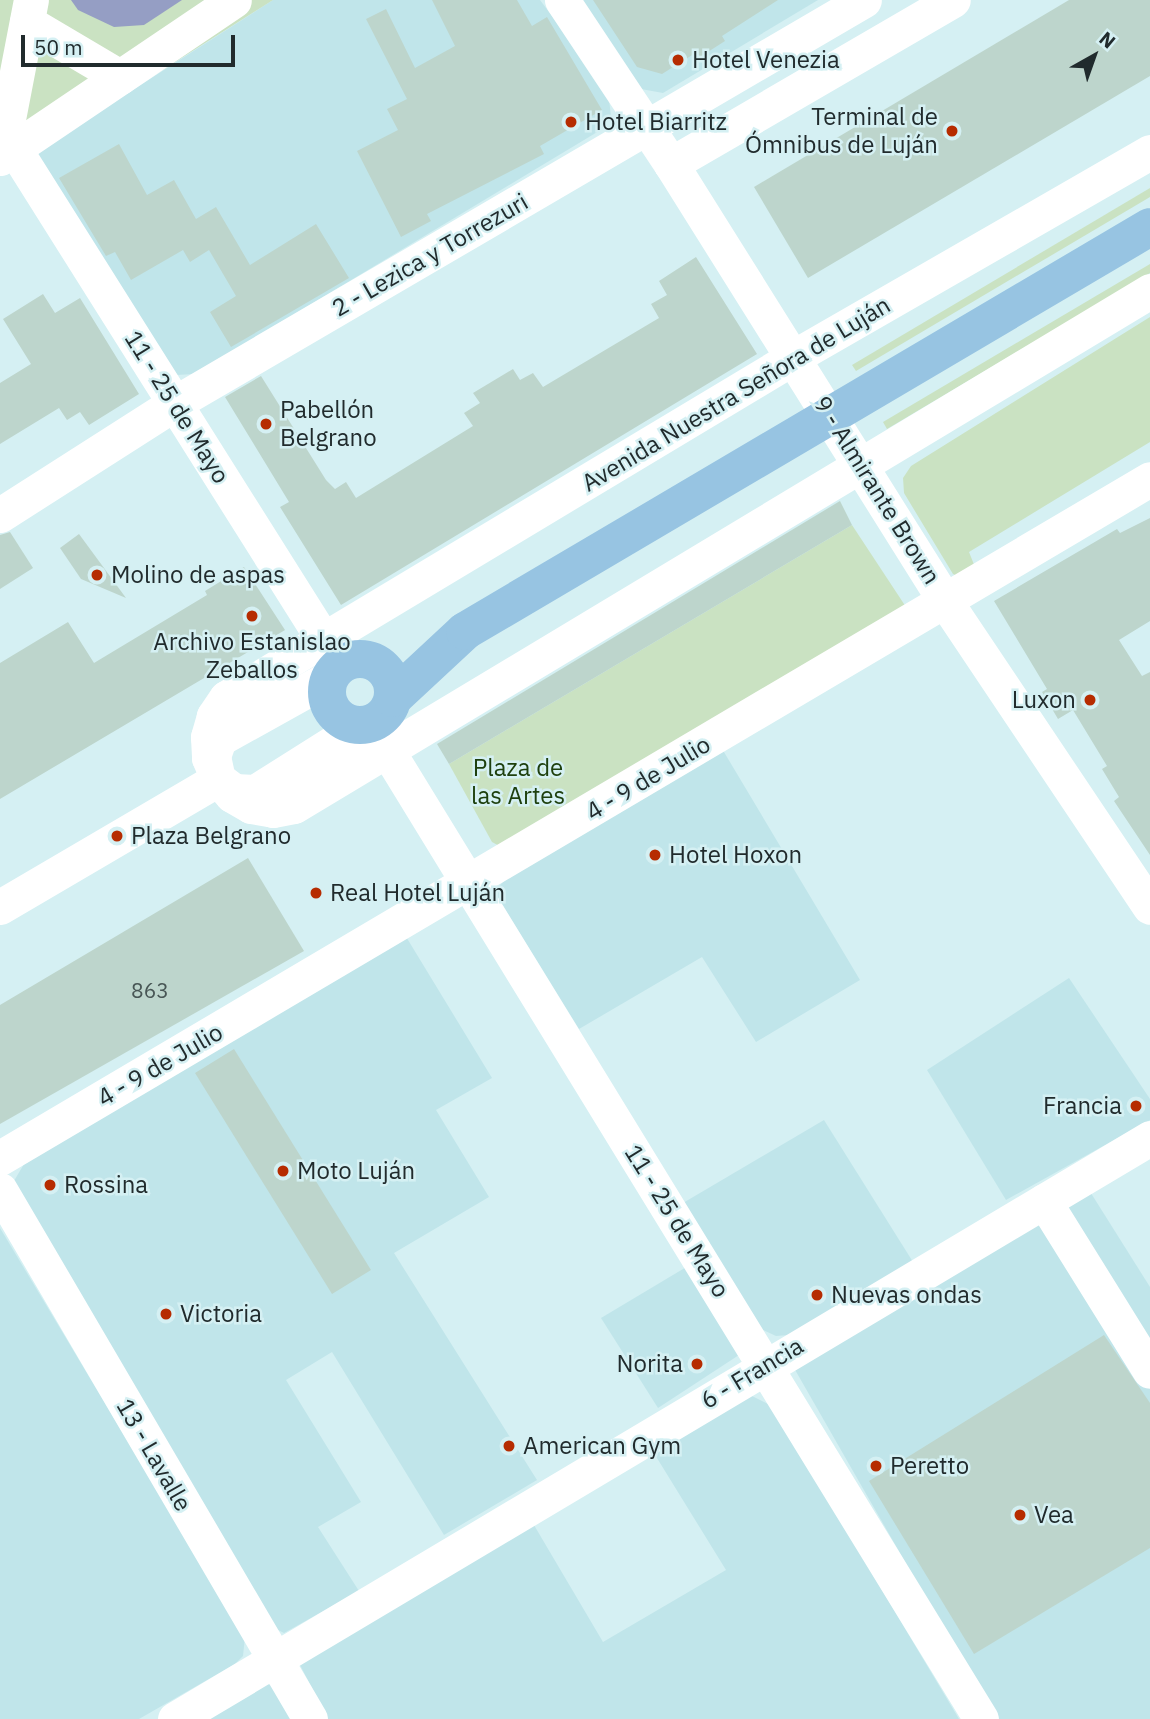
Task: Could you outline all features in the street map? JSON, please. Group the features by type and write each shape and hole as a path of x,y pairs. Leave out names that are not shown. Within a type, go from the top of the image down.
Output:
{"main road":[{"path":"342,661 465,631 1150,227"},
{"path":"342,661 328,698 332,709 349,724 378,725 465,631"},
{"path":"342,661 384,669 392,682 378,725"}],"street":[{"path":"5,128 120,77 234,0"},
{"name":"9 - Almirante Brown","path":"562,0 794,357 945,601 1150,906"},
{"name":"2 - Lezica y Torrezuri","path":"0,515 174,403 864,0"},
{"path":"671,164 953,0"},
{"path":"5,128 29,11 120,77"},
{"path":"678,108 703,144"},
{"name":"11 - 25 de Mayo","path":"5,128 174,403 342,661"},
{"name":"Avenida Nuestra Señora de Luján","path":"218,779 213,756 219,739 342,661 794,357 1150,152"},
{"path":"0,907 218,779 234,791 256,792 861,464 1150,291"},
{"name":"4 - 9 de Julio","path":"0,1158 469,885 1150,479"},
{"name":"11 - 25 de Mayo","path":"378,725 469,885 766,1364 981,1719"},
{"name":"6 - Francia","path":"175,1719 275,1662 766,1364 1150,1138"},
{"name":"13 - Lavalle","path":"0,1189 310,1719"},
{"path":"1044,1201 1150,1371"}],"shaded area":[{"path":"273,0 540,0 608,91 611,116 599,131 195,374 176,375 36,152"},
{"path":"577,0 818,0 663,93 641,89"},
{"path":"721,747 860,980 756,1042 702,957 579,1029 497,896 499,886 514,871"},
{"path":"405,935 492,1078 436,1110 489,1197 394,1253 537,1480 444,1535 332,1352 286,1380 361,1502 318,1527 359,1591 284,1633 272,1627 11,1186 24,1164"},
{"path":"1069,978 1150,1099 1150,1120 1006,1200 927,1070"},
{"path":"824,1120 913,1262 789,1335 776,1336 761,1329 683,1203"},
{"path":"1089,1190 1150,1287 1150,1719 995,1719 794,1368"},
{"path":"0,1228 245,1637 243,1656 235,1664 139,1719 0,1719"},
{"path":"688,1266 739,1355 658,1408 601,1318"},
{"path":"752,1396 772,1406 959,1719 328,1719 300,1665 531,1520 603,1642 726,1570 652,1450 743,1397"},
{"path":"264,1683 271,1685 294,1719 194,1719"}],"green space":[{"path":"0,0 273,0 0,173"},
{"path":"1150,188 1150,197 856,371 852,365"},
{"path":"1150,264 1150,273 887,429 883,422"},
{"path":"1150,317 1150,442 969,552 977,572 964,579 953,574 904,493 903,478 911,466"},
{"name":"Plaza de las Artes","path":"852,525 906,607 505,849 492,842 449,764"}],"water":[{"path":"71,0 182,0 144,25 114,27 78,10"}],"building":[{"path":"432,0 517,0 532,26 547,17 602,110 540,146 544,154 427,214 431,221 401,237 357,151 398,130 387,109 407,99 366,19 386,9 415,68 455,46"},
{"path":"593,0 778,0 722,36 725,41 700,57 697,52 662,74 637,67"},
{"name":"Terminal de Ómnibus de Luján","path":"1069,0 1150,0 1150,76 808,278 754,187"},
{"path":"119,144 147,195 174,180 196,219 216,207 250,265 316,224 349,278 231,347 210,312 236,296 209,250 190,262 183,250 131,280 115,252 106,256 59,178"},
{"path":"696,257 757,354 341,605 280,507 289,502 225,397 261,376 326,480 335,489 346,482 356,498 473,426 464,413 480,403 473,393 513,369 520,380 533,373 543,387 659,318 651,304 667,295 659,281"},
{"path":"43,294 55,313 80,298 139,394 89,425 80,412 67,420 59,408 0,444 0,383 31,364 3,319"},
{"path":"840,501 852,525 449,764 437,744"},
{"path":"1150,518 1150,621 1119,640 1142,676 1150,672 1150,855 1114,801 1119,797 1102,769 1107,766 1073,710 1058,719 1042,692 1047,689 994,601 1117,529 1120,533"},
{"path":"10,532 33,568 0,589 0,535"},
{"path":"79,534 126,598 81,579 60,548"},
{"path":"244,567 285,630 0,799 0,663 68,622 94,663 207,595 205,591"},
{"path":"248,858 304,951 0,1124 0,1005"},
{"name":"Moto Luján","path":"234,1049 371,1270 332,1294 195,1073"},
{"name":"Vea","path":"1104,1335 1150,1403 1150,1548 974,1654 869,1481"}],"place":[{"name":"Hotel Venezia","path":"678,60"},
{"name":"Hotel Biarritz","path":"571,122"},
{"name":"Terminal de Ómnibus de Luján","path":"952,131"},
{"name":"Pabellón Belgrano","path":"266,424"},
{"name":"Molino de aspas","path":"97,575"},
{"name":"Archivo Estanislao Zeballos","path":"252,616"},
{"name":"Luxon","path":"1090,700"},
{"name":"Plaza Belgrano","path":"117,836"},
{"name":"Hotel Hoxon","path":"655,855"},
{"name":"Real Hotel Luján","path":"316,893"},
{"name":"Francia","path":"1136,1106"},
{"name":"Moto Luján","path":"283,1171"},
{"name":"Rossina","path":"50,1185"},
{"name":"Nuevas ondas","path":"817,1295"},
{"name":"Victoria","path":"166,1314"},
{"name":"Norita","path":"697,1364"},
{"name":"American Gym","path":"509,1446"},
{"name":"Peretto","path":"876,1466"},
{"name":"Vea","path":"1020,1515"}]}
